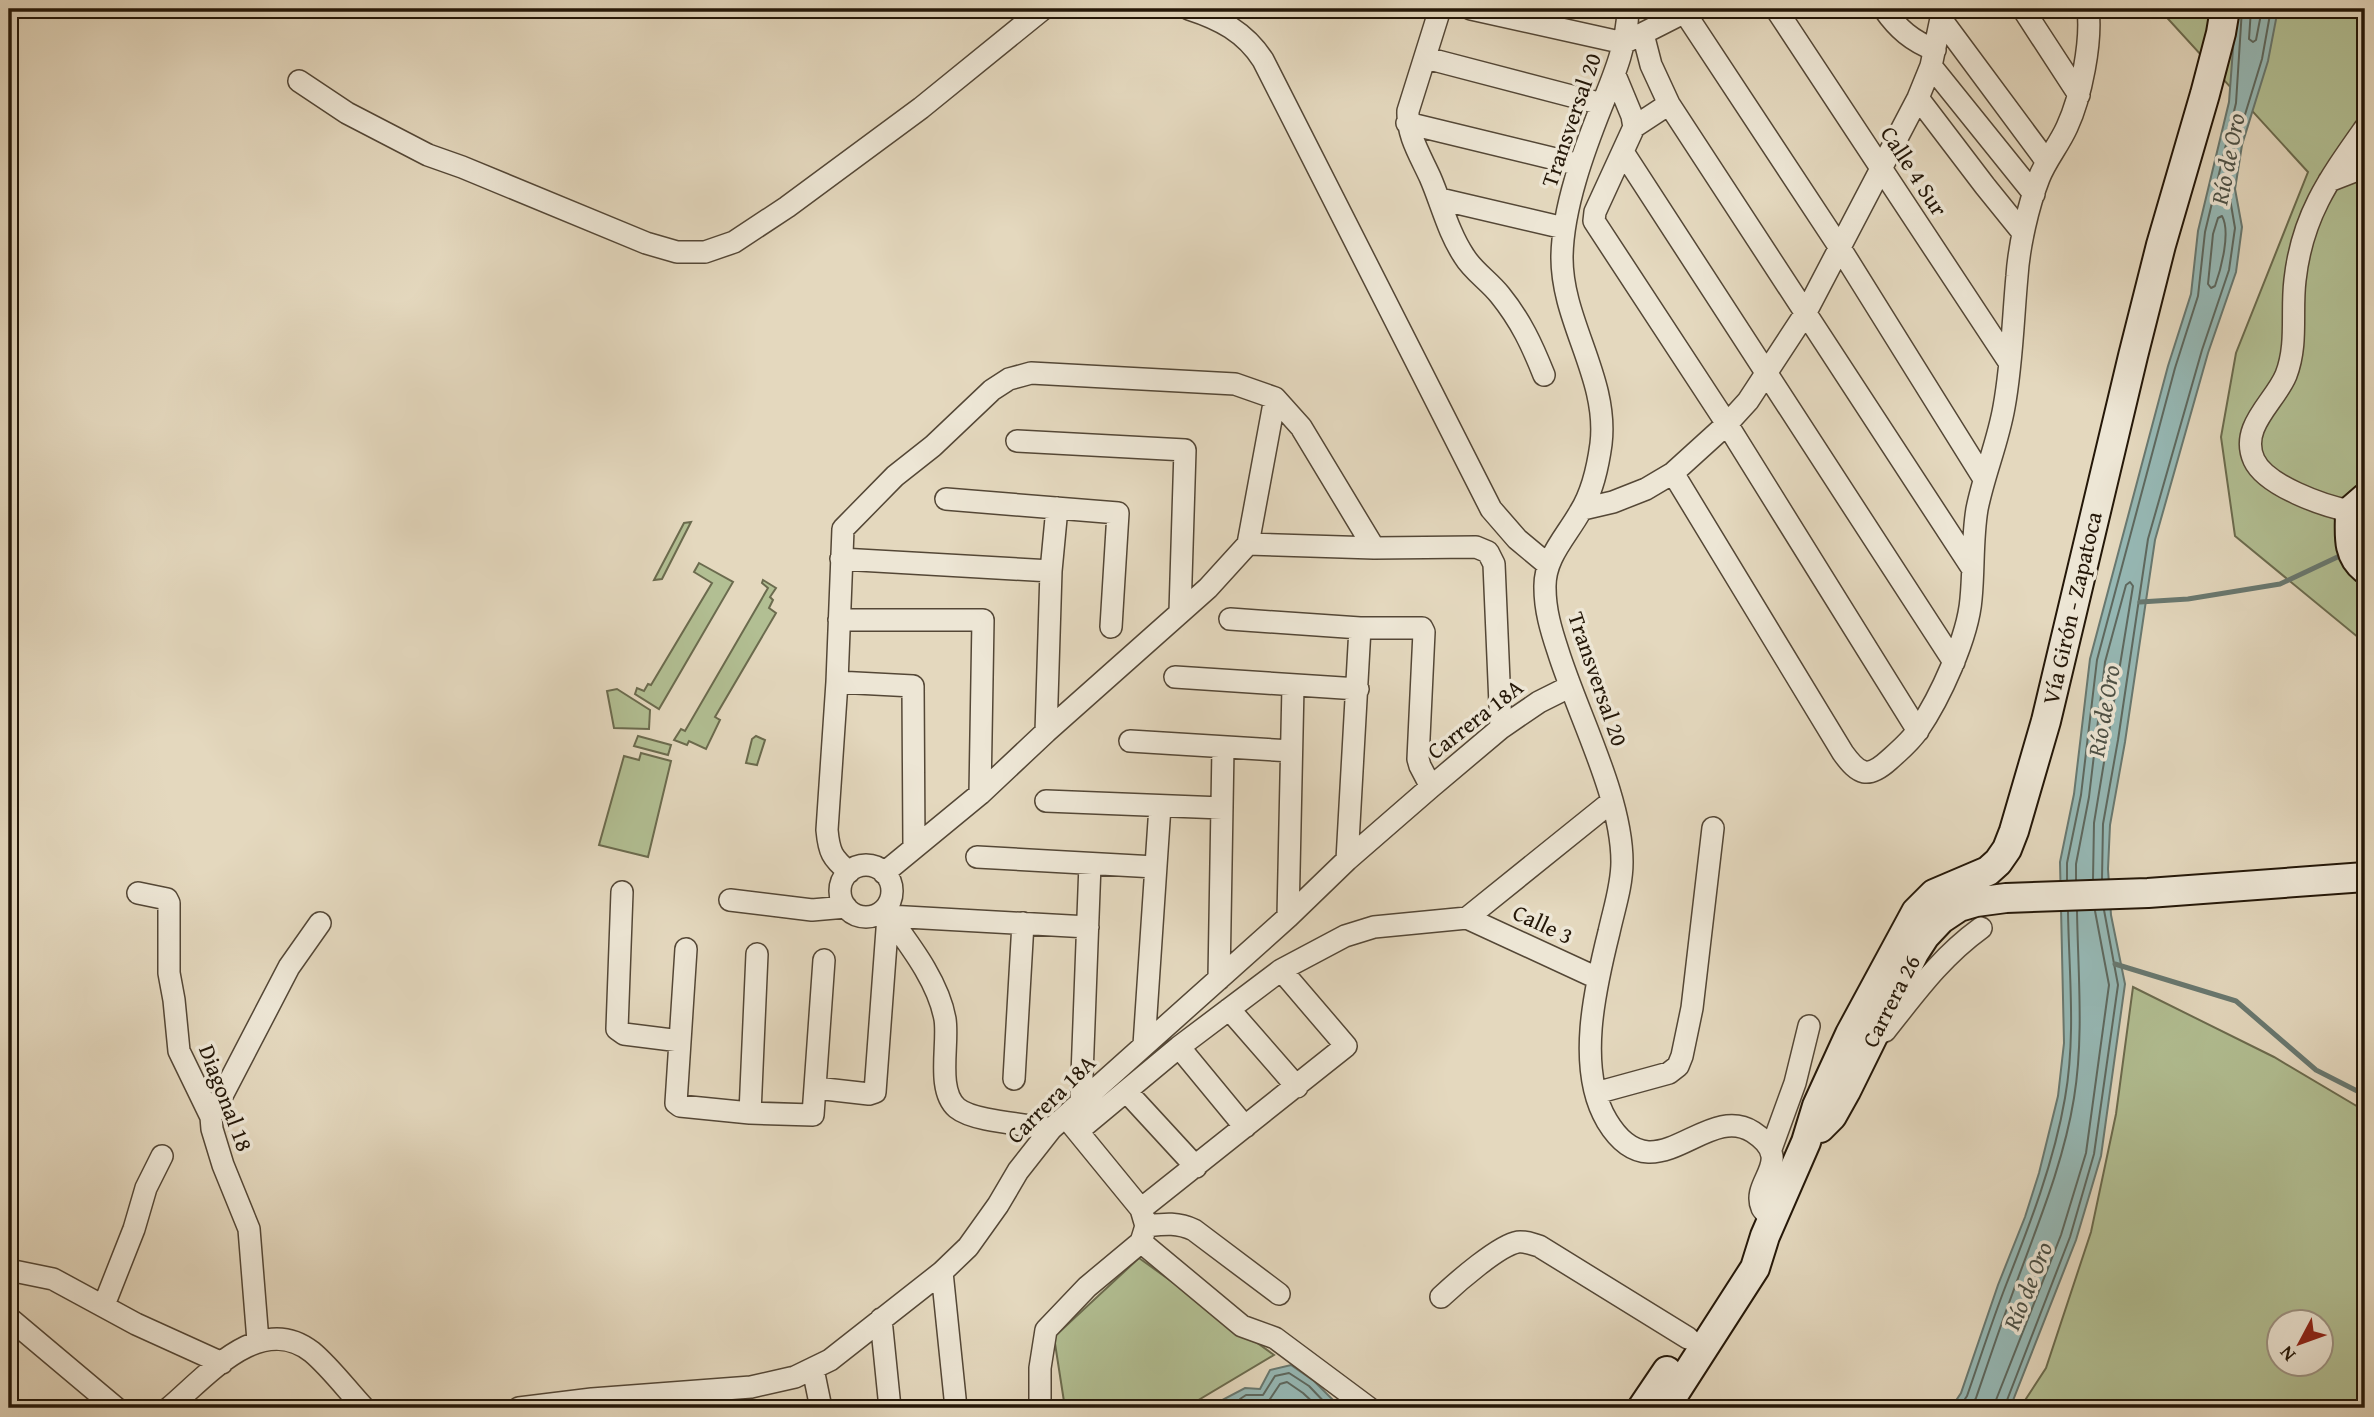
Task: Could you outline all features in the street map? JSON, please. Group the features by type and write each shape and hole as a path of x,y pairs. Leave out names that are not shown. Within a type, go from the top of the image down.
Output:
{"main road":[{"name":"Vía Girón - Zapatoca","path":"1806,1142 1817,1106 1850,1034 1916,912 1934,894 1987,871 1998,862 2014,831 2046,721 2130,368 2161,245 2206,94 2225,9"},
{"path":"2357,558 2361,503"},
{"name":"Carrera 26","path":"1806,1142 1832,1116 1925,936 1941,919 1959,907 2006,898 2147,893 2365,877"},
{"path":"1665,1408 1755,1268 1768,1227 1806,1142"},
{"path":"1642,1408 1742,1257 1768,1227"}],"street":[{"path":"299,81 347,113 428,155 646,243 677,252 705,252 734,242 778,213 921,108 1043,9"},
{"path":"1189,9 1232,27 1245,37 1263,60 1491,509 1517,539 1548,564"},
{"path":"1440,9 1411,97 1408,123 1411,135 1461,252 1501,296 1526,331 1544,375"},
{"path":"1471,9 1634,38 1688,11 1984,479"},
{"name":"Transversal 20","path":"1628,9 1634,38 1602,103 1580,165 1564,228 1562,256 1563,289 1595,383 1602,424 1601,444 1595,475 1583,509 1548,564 1545,585 1546,610 1569,687 1605,780 1620,833 1622,871 1597,978 1591,1030 1591,1066 1600,1109 1621,1139 1636,1150 1663,1151 1718,1127 1730,1125 1750,1130 1771,1149"},
{"name":"Calle 4 Sur","path":"1776,9 2009,362"},
{"path":"1884,9 1895,24 1933,58 2034,194"},
{"path":"2023,9 2079,95"},
{"path":"1673,473 1851,764 1861,772 1873,772 1918,731 1954,662 1967,627 1972,599 1977,510 2005,406 2023,233 2034,194 2047,162 2067,128 2079,95 2088,9"},
{"path":"1583,509 1624,498 1673,473 1748,401 1804,314 1882,171 1918,99 1933,58 1942,14"},
{"path":"1942,14 2047,162"},
{"path":"1634,38 1651,65 1669,104 1972,568"},
{"path":"1426,58 1602,103"},
{"path":"1615,75 1633,116 1634,128 1595,212 1594,221 1727,424 1918,731"},
{"path":"1918,99 2023,233"},
{"path":"1634,128 1669,104"},
{"path":"1408,123 1580,165"},
{"path":"2361,503 2326,506 2270,479 2253,459 2252,445 2254,425 2286,376 2292,352 2295,281 2302,237 2314,207 2329,181 2365,128"},
{"path":"1623,152 1954,662"},
{"path":"2329,181 2365,167"},
{"path":"1440,199 1564,228"},
{"path":"849,872 837,862 829,850 827,830 837,682 842,536 846,523 992,390 1009,379 1031,373 1236,384 1275,398 1301,427 1374,548"},
{"path":"884,873 980,794 1208,588 1248,544 1275,398"},
{"path":"1017,441 1185,450 1180,612"},
{"path":"946,499 1118,513 1111,627"},
{"path":"1046,732 1051,571 1057,508"},
{"path":"1248,544 1374,548 1476,547 1488,552 1494,564 1501,728"},
{"path":"841,559 1051,571"},
{"path":"1230,619 1360,628 1422,628 1418,759 1431,787"},
{"path":"839,620 983,620 980,794"},
{"path":"1347,860 1360,628"},
{"path":"1175,677 1358,690"},
{"path":"837,682 913,686 914,847"},
{"path":"1288,917 1293,686"},
{"name":"Carrera 18A","path":"519,1408 592,1399 751,1387 795,1377 830,1360 942,1272 968,1247 984,1227 1018,1171 1065,1125 1082,1102 1288,917 1347,860 1501,728 1539,702 1569,687"},
{"path":"1130,740 1291,751"},
{"path":"1219,979 1223,748"},
{"path":"1046,801 1222,808"},
{"path":"886,913 928,975 940,999 945,1023 945,1080 948,1097 957,1108 976,1117 1065,1125 1126,1091 1281,970 1345,936 1404,923 1467,918 1611,802"},
{"path":"1144,1045 1160,806"},
{"path":"1596,1093 1669,1073 1678,1066 1692,1008 1713,828"},
{"path":"977,857 1155,867"},
{"path":"1082,1102 1090,864"},
{"path":"816,1088 870,1094 875,1092 886,913 892,891 890,881 884,873 870,866 862,866 849,872 841,885 842,901 860,916 886,913 1088,927"},
{"path":"622,892 617,1028 624,1034 680,1041"},
{"name":"Diagonal 18","path":"138,893 162,896 169,903 169,973 179,1051 211,1117 223,1165 249,1229 258,1341"},
{"path":"730,900 812,910 846,907"},
{"name":"Calle 3","path":"1467,918 1597,978"},
{"path":"211,1117 289,967 320,923"},
{"path":"1014,1079 1023,923"},
{"path":"1861,1060 1922,982 1958,945 1982,928"},
{"path":"686,949 677,1105 750,1113 811,1116 814,1112 824,960"},
{"path":"750,1113 757,954"},
{"path":"1043,1408 1040,1402 1040,1368 1046,1330 1196,1167 1346,1046 1281,970"},
{"path":"1229,1009 1297,1087"},
{"path":"1768,1227 1761,1198 1771,1162 1771,1149 1794,1083 1809,1026"},
{"path":"1179,1047 1245,1127"},
{"path":"1126,1091 1196,1167"},
{"path":"1065,1125 1143,1226 1242,1326 1275,1338 1369,1408"},
{"path":"104,1305 134,1229 146,1188 162,1156"},
{"path":"1143,1226 1182,1224 1194,1230 1279,1294"},
{"path":"1441,1297 1465,1274 1514,1242 1527,1242 1539,1245 1688,1338"},
{"path":"9,1270 53,1279 136,1324 222,1363"},
{"path":"942,1272 956,1408"},
{"path":"9,1318 116,1408"},
{"path":"881,1319 890,1408"},
{"path":"169,1408 240,1350 270,1338 285,1339 310,1351 364,1408"},
{"path":"813,1369 821,1408"}],"green space":[{"path":"2159,9 2365,9 2365,643 2235,536 2221,437 2236,353 2308,172"},
{"path":"691,522 662,579 654,580 684,523"},
{"path":"699,563 733,582 659,709 635,694 637,688 644,691 648,684 651,685 712,583 694,572"},
{"path":"763,580 776,588 770,597 773,600 769,608 776,613 715,717 720,720 706,749 689,741 687,745 674,740 681,729 685,731 768,588 762,583"},
{"path":"617,689 650,710 649,729 614,728 607,691"},
{"path":"638,736 671,745 668,755 634,746"},
{"path":"756,736 765,740 757,765 746,763 752,739"},
{"path":"641,753 671,761 648,857 599,845 624,756 639,760"},
{"path":"2133,987 2274,1057 2365,1111 2365,1408 2020,1408 2046,1368 2091,1232 2116,1114"},
{"path":"1139,1258 1274,1355 1185,1408 1065,1408 1054,1337"}],"water":[{"name":"Río de Oro","path":"2236,9 2278,9 2268,61 2242,145 2235,189 2242,227 2236,272 2208,353 2155,540 2110,825 2108,869 2111,915 2125,984 2101,1156 2076,1240 2010,1408 1951,1408 1961,1393 1998,1285 2025,1217 2058,1096 2064,1043 2060,862 2074,794 2090,659 2168,366 2191,294 2198,231 2229,102"},
{"path":"1291,1365 1314,1381 1338,1405 1335,1408 1238,1408 1224,1399 1245,1388 1260,1389 1270,1370"}],"waterway":[{"path":"2140,602 2188,599 2280,584 2346,553"},
{"path":"2115,964 2236,1001 2316,1070 2365,1095"}]}
